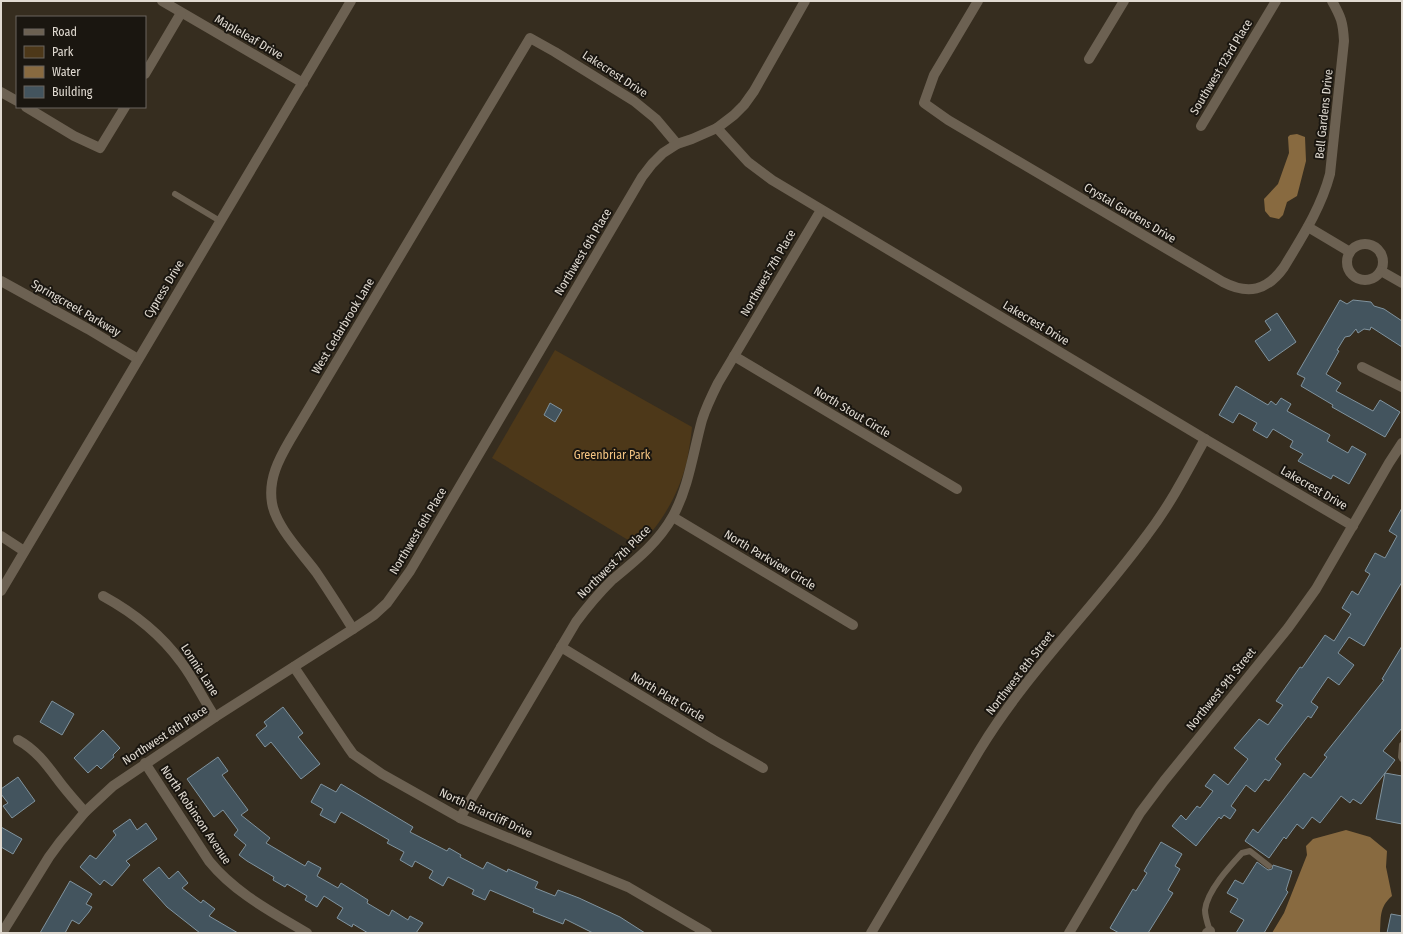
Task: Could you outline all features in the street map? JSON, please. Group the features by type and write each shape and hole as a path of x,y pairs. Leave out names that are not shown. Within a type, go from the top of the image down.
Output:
{"street":[{"name":"Mapleleaf Drive","path":"162,1 302,83"},
{"name":"Cypress Drive","path":"1,591 351,1"},
{"name":"Northwest 6th Place","path":"2,933 49,857 85,812 113,786 215,717 353,629 379,611 387,603 397,590 642,178 663,152 676,144 717,128 744,105 754,91 804,1"},
{"name":"Crystal Gardens Drive","path":"978,1 934,75 924,103 961,127 1173,254 1233,287 1253,290 1270,282 1278,276 1308,227"},
{"path":"1089,60 1124,1"},
{"name":"Southwest 123rd Place","path":"1201,126 1276,1"},
{"name":"Bell Gardens Drive","path":"1308,227 1325,192 1330,174 1334,138 1344,41 1343,24 1332,1"},
{"path":"146,72 182,13"},
{"name":"Lakecrest Drive","path":"530,38 556,52 634,101 656,119 676,144"},
{"name":"West Cedarbrook Lane","path":"353,629 327,588 285,532 275,513 272,504 271,486 274,471 294,433 530,38"},
{"path":"1,92 16,100"},
{"path":"28,108 74,136 100,148 124,108"},
{"name":"Lakecrest Drive","path":"717,128 738,152 759,172 1353,526"},
{"name":"Northwest 7th Place","path":"460,818 576,622 596,596 640,558 658,538 672,517 692,467 702,419 708,403 734,356 821,210"},
{"path":"1308,227 1350,252"},
{"path":"1362,244 1371,245 1377,249 1382,256 1383,265 1381,271 1375,278 1368,281 1358,280 1352,276 1348,270 1346,263 1347,256 1356,246 1362,244"},
{"path":"1381,271 1402,283"},
{"name":"Springcreek Parkway","path":"1,281 88,329 138,359"},
{"name":"North Stout Circle","path":"734,356 957,489"},
{"path":"1362,367 1402,387"},
{"name":"Northwest 8th Street","path":"871,933 997,723 1041,666 1147,537 1173,498 1205,439"},
{"name":"Northwest 9th Street","path":"1068,933 1140,813 1164,781 1288,628 1316,589 1391,460 1402,444"},
{"name":"North Parkview Circle","path":"672,517 853,625"},
{"path":"1,536 24,551"},
{"name":"Lonnie Lane","path":"103,596 136,616 149,626 170,648 182,662 204,701 215,717"},
{"name":"North Platt Circle","path":"560,647 763,768"},
{"name":"North Briarcliff Drive","path":"294,667 339,736 353,754 382,774 460,818 623,885 707,933"},
{"path":"18,740 28,745 46,763 68,793 85,812"},
{"name":"North Robinson Avenue","path":"145,763 209,861 220,875 250,898 307,933"}],"lane":[{"path":"175,194 220,221"},
{"path":"1402,746 1402,759"},
{"path":"1208,932 1205,912 1206,902 1229,867 1242,853 1250,851 1269,866"}],"green space":[{"name":"Greenbriar Park","path":"555,350 692,427 687,461 679,485 662,518 638,546 492,458"}],"water":[{"path":"1297,134 1305,137 1306,161 1297,196 1287,202 1283,215 1279,219 1270,217 1265,211 1264,199 1278,184 1289,153 1288,137 1290,135"},
{"path":"1346,830 1370,837 1387,851 1386,867 1392,896 1385,904 1383,909 1380,933 1272,933 1284,913 1307,855 1306,846 1313,839"}],"building":[{"path":"1340,300 1347,304 1353,300 1371,302 1374,306 1384,309 1402,321 1402,347 1371,327 1370,330 1364,329 1358,333 1356,329 1350,336 1345,337 1326,374 1341,383 1336,391 1373,411 1380,400 1400,412 1385,437 1332,407 1333,405 1301,386 1305,378 1297,374"},
{"path":"1277,313 1296,342 1269,361 1255,341 1271,330 1265,321"},
{"path":"1236,386 1268,405 1271,401 1276,405 1281,398 1291,404 1287,411 1330,435 1327,441 1348,453 1352,446 1366,454 1349,484 1333,475 1331,479 1298,461 1303,454 1290,447 1293,441 1273,429 1267,438 1253,430 1257,423 1239,413 1233,423 1219,415"},
{"path":"550,403 562,410 555,422 544,415"},
{"path":"1402,508 1402,582 1364,646 1349,637 1338,653 1354,665 1339,685 1328,677 1311,702 1318,707 1311,718 1308,716 1275,759 1281,764 1269,781 1265,779 1255,792 1246,785 1231,806 1236,810 1230,819 1224,815 1221,819 1219,817 1196,846 1172,826 1181,815 1186,820 1197,806 1200,808 1213,791 1205,786 1214,774 1228,785 1248,759 1234,748 1259,719 1268,725 1283,705 1276,701 1300,667 1302,668 1325,635 1334,641 1351,614 1342,608 1352,591 1358,595 1370,574 1365,571 1375,553 1385,558 1397,536 1389,531"},
{"path":"1402,646 1402,728 1383,751 1395,760 1361,804 1353,799 1350,803 1341,796 1320,823 1312,817 1303,829 1297,824 1286,839 1284,837 1269,858 1245,841 1253,829 1258,833 1304,773 1311,778 1327,757 1324,755 1384,680 1382,679"},
{"path":"52,701 74,714 62,735 40,722"},
{"path":"283,707 303,733 298,737 320,764 301,779 271,742 265,747 256,735 267,726 264,722"},
{"path":"103,730 120,748 113,755 114,757 101,769 97,765 88,773 74,758"},
{"path":"218,757 228,771 222,775 248,810 241,815 270,838 266,843 305,866 308,861 321,868 317,876 338,888 341,883 368,900 367,903 389,916 392,910 408,920 410,916 423,923 416,933 368,933 353,924 352,927 337,918 343,908 324,896 317,907 305,900 307,896 287,884 285,887 273,880 274,877 239,855 246,845 234,835 238,830 223,810 214,817 187,779"},
{"path":"1385,773 1402,776 1402,824 1376,819"},
{"path":"18,777 35,801 12,818 3,806 8,803 1,794 1,789"},
{"path":"321,784 336,792 341,784 413,827 410,832 447,851 449,848 461,855 460,857 483,869 487,862 507,872 508,869 538,882 535,888 555,896 558,890 579,898 620,917 645,933 593,933 565,919 563,924 533,912 534,909 490,890 485,900 472,894 474,890 448,877 443,886 429,878 433,871 415,861 412,867 400,860 404,852 387,843 389,840 341,812 335,823 320,815 323,809 311,802"},
{"path":"130,819 137,830 146,823 157,839 126,861 130,865 112,886 104,880 100,885 80,867 90,855 96,859 116,835 113,831"},
{"path":"1,827 22,839 13,854 1,847"},
{"path":"1161,842 1182,854 1175,866 1180,869 1168,890 1173,893 1148,933 1119,933 1110,928 1133,889 1136,891 1147,873 1144,871"},
{"path":"1257,862 1268,870 1272,869 1273,865 1292,871 1286,890 1288,892 1264,933 1236,933 1244,920 1230,912 1238,899 1227,893 1235,880 1243,884"},
{"path":"159,867 169,879 178,871 188,883 182,888 201,903 203,900 215,909 209,916 238,933 200,933 167,907 143,880"},
{"path":"70,881 92,894 86,904 92,907 79,924 72,920 65,933 40,933"},
{"path":"1391,914 1402,916 1402,933 1387,933"}]}
